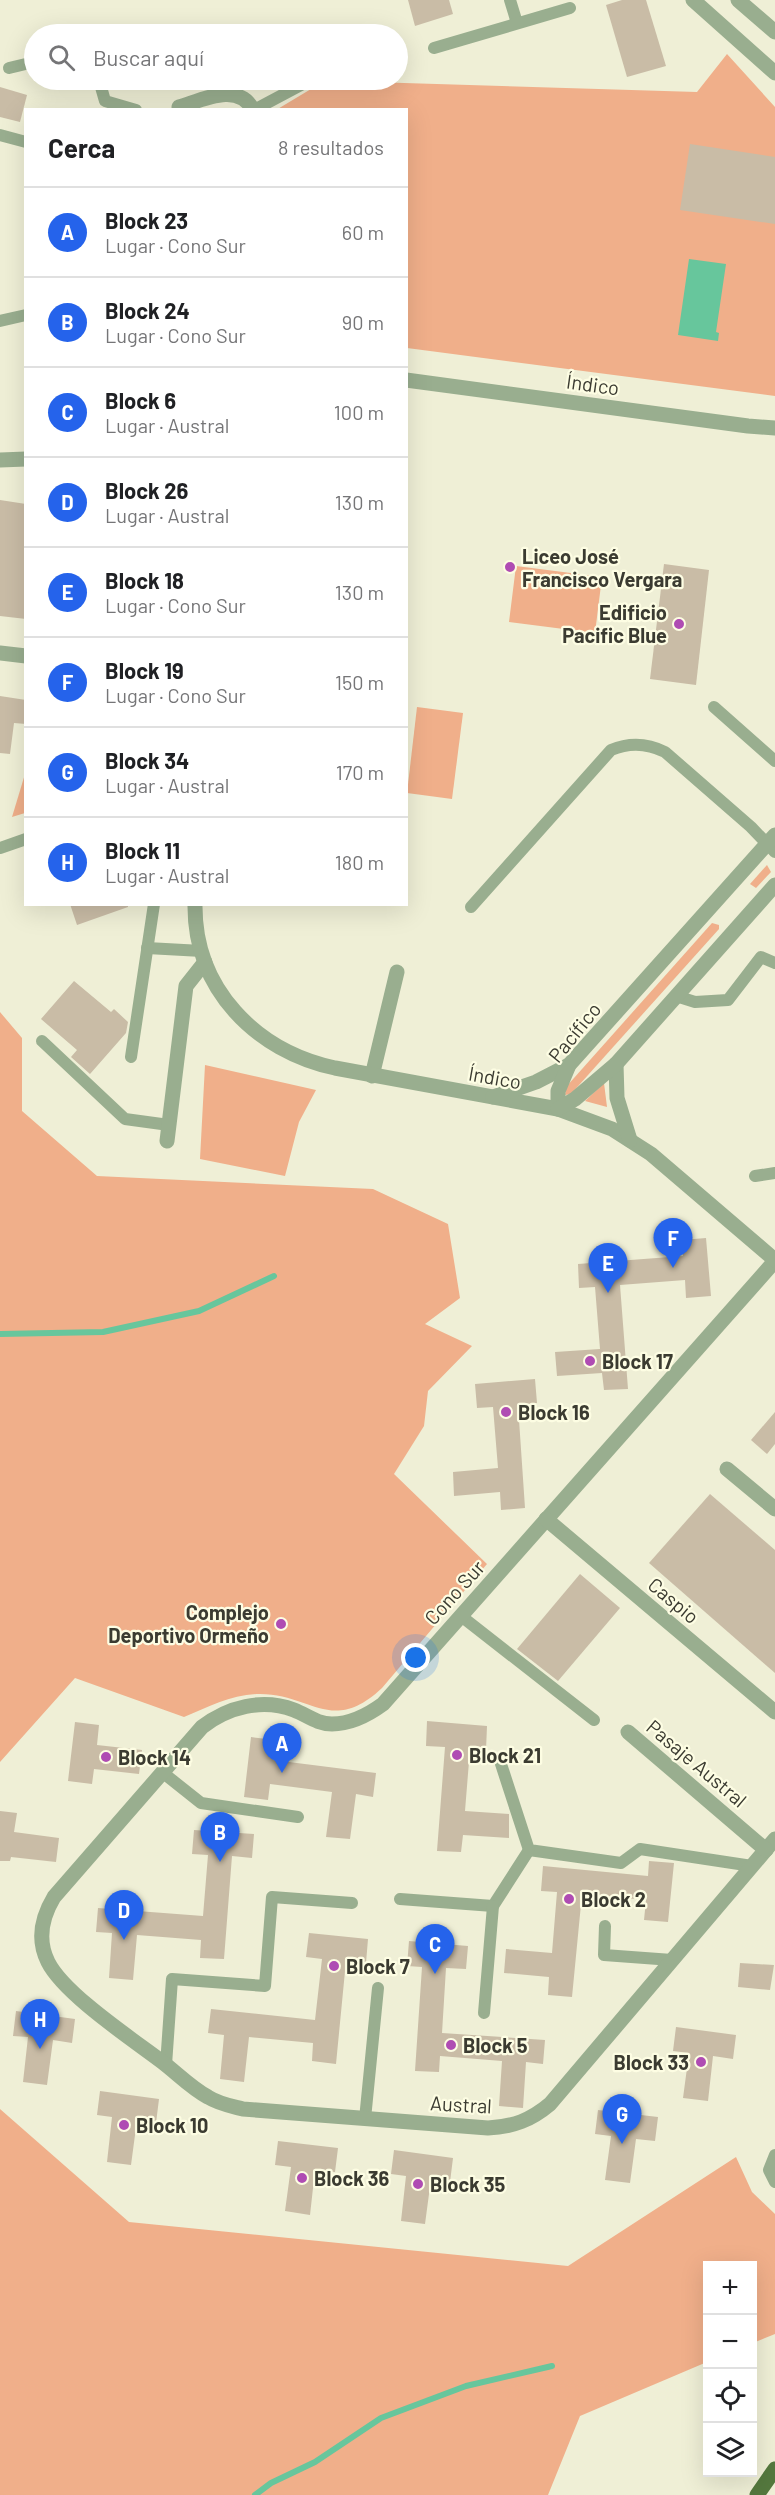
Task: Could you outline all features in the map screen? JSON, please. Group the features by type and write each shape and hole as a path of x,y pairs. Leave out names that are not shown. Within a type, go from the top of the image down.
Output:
{"main road":[{"path":"757,2495 775,2469"}],"street":[{"path":"693,0 775,74"},
{"path":"738,0 775,32"},
{"path":"173,108 218,95 239,94 253,108"},
{"name":"Índico","path":"408,380 775,428"},
{"path":"0,460 24,459"},
{"path":"0,653 24,656"},
{"name":"Pacífico","path":"558,1109 558,1090 569,1065 773,843"},
{"path":"558,1109 575,1099 616,1064 775,885"},
{"name":"Índico","path":"195,906 203,957 225,1000 250,1028 266,1040 298,1058 315,1064 558,1109 612,1129 651,1154 775,1260"},
{"path":"167,1141 186,986 203,957"},
{"path":"372,1076 397,972"},
{"path":"616,1064 617,1098 630,1140"},
{"path":"490,1098 536,1082 569,1065"},
{"name":"Cono Sur","path":"60,1979 47,1961 42,1940 44,1917 48,1907 202,1726 213,1718 252,1705 293,1710 316,1722 332,1724 363,1717 383,1704 775,1260"},
{"path":"727,1469 775,1509"},
{"name":"Caspio","path":"546,1519 775,1712"},
{"name":"Pasaje Austral","path":"628,1732 770,1844"},
{"name":"Austral","path":"60,1979 88,2005 202,2094 226,2105 243,2109 365,2119 488,2128 504,2127 530,2119 550,2104 770,1844"}],"lane":[{"path":"510,0 517,23"},
{"path":"434,48 570,8"},
{"path":"9,68 24,64"},
{"path":"102,90 105,101 129,108"},
{"path":"258,108 292,90"},
{"path":"0,135 24,141"},
{"path":"0,321 24,315"},
{"path":"714,707 775,761"},
{"path":"471,907 611,750 620,746 648,745 665,752 773,843"},
{"path":"0,848 24,841"},
{"path":"131,1057 154,906"},
{"path":"147,948 203,957"},
{"path":"676,996 695,1002 728,1000 761,957 775,963"},
{"path":"42,1041 124,1119 169,1125"},
{"path":"755,1176 775,1173"},
{"path":"461,1616 594,1720"},
{"path":"501,1764 529,1850"},
{"path":"162,1772 201,1803 298,1817"},
{"path":"529,1850 621,1863 640,1848 752,1866"},
{"path":"484,2013 493,1906 529,1850"},
{"path":"166,2065 172,1979 265,1986 272,1897 351,1903"},
{"path":"400,1899 493,1906"},
{"path":"605,1926 604,1954 672,1960"},
{"path":"365,2119 378,1988"},
{"path":"775,2155 769,2170 775,2182"}],"shaded area":[{"path":"727,54 775,107 775,396 408,348 408,108 279,108 309,90 408,90 408,83 697,92"},
{"path":"689,259 726,264 716,332 719,333 718,341 678,335"},
{"path":"516,566 602,577 595,633 509,622"},
{"path":"417,707 463,713 452,799 408,793"},
{"path":"24,777 24,813 12,817"},
{"path":"767,865 771,872 756,888 750,884"},
{"path":"712,923 719,925 719,929 571,1094 565,1095 566,1087"},
{"path":"0,1012 22,1038 22,1111 97,1176 373,1189 448,1224 460,1298 425,1324 472,1346 428,1391 424,1426 394,1474 487,1564 382,1688 364,1702 349,1709 335,1711 278,1696 260,1694 240,1696 184,1717 75,1678 0,1762"},
{"path":"205,1065 316,1090 299,1122 285,1176 200,1159"},
{"path":"604,1083 607,1107 585,1101"},
{"path":"0,2109 129,2222 568,2266 736,2157 752,2192 775,2214 775,2334 757,2341 757,2261 703,2261 703,2364 580,2416 548,2495 0,2495"}],"building":[{"path":"408,0 449,0 453,14 415,26"},
{"path":"622,0 646,0 666,66 627,77 606,5"},
{"path":"0,87 27,95 20,122 0,117"},
{"path":"690,144 775,157 775,224 680,210"},
{"path":"0,500 24,504 24,619 0,616"},
{"name":"Edificio Pacific Blue","path":"664,564 709,570 696,685 650,679"},
{"path":"0,696 24,700 24,724 14,723 10,754 0,753"},
{"path":"71,906 128,906 128,907 77,925"},
{"path":"74,981 111,1012 114,1009 128,1022 126,1033 90,1074 71,1057 77,1050 41,1019"},
{"path":"706,1238 711,1296 686,1298 685,1280 620,1285 628,1389 604,1390 602,1373 557,1376 555,1352 600,1349 595,1287 579,1288 578,1264 683,1256 682,1240"},
{"path":"535,1379 537,1403 518,1405 525,1508 501,1510 500,1492 454,1496 453,1472 498,1468 493,1407 477,1408 475,1384"},
{"path":"775,1412 775,1444 767,1454 751,1440"},
{"path":"710,1494 775,1550 775,1673 649,1563"},
{"path":"580,1574 620,1608 558,1681 517,1649"},
{"path":"427,1721 487,1726 486,1750 470,1749 465,1811 509,1814 509,1838 463,1835 461,1852 437,1851 445,1747 426,1746"},
{"name":"Block 14","path":"75,1722 99,1725 97,1745 142,1750 139,1774 94,1769 92,1784 68,1781"},
{"path":"251,1737 275,1740 273,1760 376,1773 373,1797 356,1794 350,1839 326,1837 332,1792 270,1784 268,1800 244,1797"},
{"path":"0,1811 17,1813 14,1832 59,1838 56,1862 11,1857 10,1861 0,1861"},
{"path":"194,1830 254,1834 252,1858 232,1856 224,1959 200,1958 201,1940 137,1935 133,1980 109,1978 112,1933 96,1932 98,1908 203,1916 208,1855 192,1854"},
{"path":"649,1861 674,1863 668,1922 644,1920 646,1900 582,1894 572,1997 548,1995 549,1977 504,1973 506,1949 552,1953 557,1892 541,1891 543,1866 648,1876"},
{"path":"309,1933 368,1939 366,1963 346,1961 336,2064 312,2061 313,2043 249,2037 244,2082 220,2079 224,2035 208,2033 211,2009 315,2020 322,1959 306,1957"},
{"path":"409,1941 468,1946 466,1969 446,1968 442,2033 545,2040 543,2064 526,2062 523,2108 499,2106 502,2061 440,2056 439,2072 415,2071 422,1967 407,1966"},
{"path":"740,1963 774,1965 770,1990 738,1987"},
{"path":"16,2011 75,2019 72,2043 53,2040 47,2085 23,2082 28,2037 13,2036"},
{"name":"Block 33","path":"676,2027 736,2035 733,2059 713,2056 708,2101 683,2098 689,2053 673,2051"},
{"name":"Block 10","path":"100,2091 159,2099 156,2123 137,2120 131,2165 107,2162 112,2117 97,2115"},
{"path":"598,2110 658,2117 655,2141 636,2139 630,2183 605,2180 611,2136 595,2134"},
{"name":"Block 36","path":"278,2141 338,2148 335,2172 315,2170 310,2215 285,2211 291,2167 275,2165"},
{"name":"Block 35","path":"394,2150 453,2158 450,2182 431,2179 425,2224 401,2221 406,2176 391,2174"}],"waterway":[{"path":"0,1334 103,1332 199,1311 274,1276"},
{"path":"255,2495 271,2483 315,2462 381,2418 466,2386 552,2366"}],"place":[{"name":"Liceo José Francisco Vergara","path":"510,567"},
{"name":"Edificio Pacific Blue","path":"679,624"},
{"name":"Block 19","path":"673,1268"},
{"name":"Block 18","path":"608,1293"},
{"name":"Block 17","path":"590,1361"},
{"name":"Block 16","path":"506,1412"},
{"name":"Complejo Deportivo Ormeño","path":"281,1624"},
{"name":"Block 21","path":"457,1755"},
{"name":"Block 14","path":"106,1757"},
{"name":"Block 23","path":"282,1773"},
{"name":"Block 24","path":"220,1862"},
{"name":"Block 2","path":"569,1899"},
{"name":"Block 26","path":"124,1940"},
{"name":"Block 7","path":"334,1966"},
{"name":"Block 6","path":"435,1974"},
{"name":"Block 5","path":"451,2045"},
{"name":"Block 11","path":"40,2049"},
{"name":"Block 33","path":"701,2062"},
{"name":"Block 10","path":"124,2125"},
{"name":"Block 34","path":"622,2144"},
{"name":"Block 36","path":"302,2178"},
{"name":"Block 35","path":"418,2184"}]}
